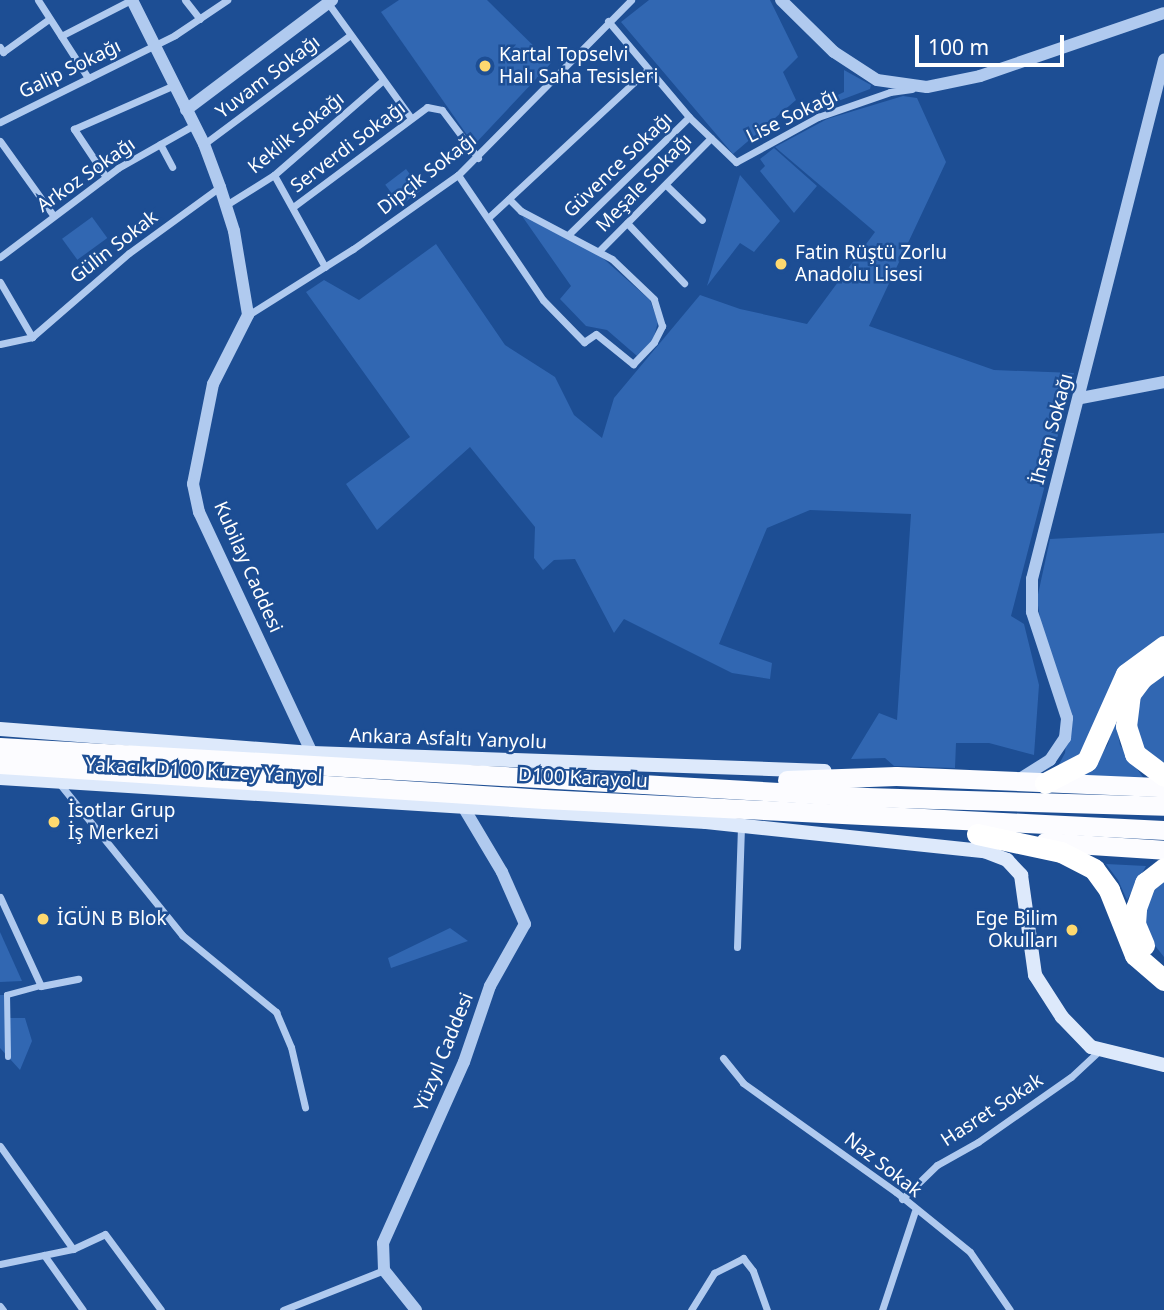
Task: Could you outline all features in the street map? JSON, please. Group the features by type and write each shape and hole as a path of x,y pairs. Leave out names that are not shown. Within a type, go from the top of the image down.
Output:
{"highway":[{"path":"1045,783 1087,761 1126,674 1164,646"},
{"path":"1164,662 1142,678 1130,694 1126,726 1135,754 1164,776"},
{"name":"D100 Karayolu","path":"1,733 380,768 948,801 1164,806"},
{"path":"305,752 380,768"},
{"name":"D100 Karayolu","path":"0,764 544,799 1164,830"},
{"path":"700,786 759,779 896,776 1164,787"},
{"path":"405,802 544,799"},
{"path":"814,813 977,834 1164,850"},
{"path":"977,834 1061,852 1094,869 1109,890 1135,955 1164,980"},
{"path":"1164,868 1141,891 1135,923 1146,949 1164,966"}],"main road":[{"name":"Ankara Asfaltı Yanyolu","path":"1,733 305,752 896,776"},
{"name":"Yakacık D100 Kuzey Yanyol","path":"0,778 405,802"},
{"path":"405,802 465,810 741,825 952,846 1006,860 1017,869 1026,888 1033,967 1039,984 1080,1038 1100,1050 1164,1065"}],"street":[{"path":"38,0 88,78"},
{"path":"61,36 132,0 204,144 220,187 248,315"},
{"path":"185,0 200,19"},
{"name":"Galip Sokağı","path":"0,122 155,46 228,0"},
{"name":"Dipçik Sokağı","path":"248,315 326,267 458,175 478,158 631,0"},
{"path":"781,0 834,52 877,80 927,87 980,76 1164,13"},
{"path":"186,110 330,1 350,35 411,118"},
{"path":"0,47 3,52 49,19"},
{"name":"Lise Sokağı","path":"608,21 689,117 736,162 818,117 890,92 927,87"},
{"name":"Yuvam Sokağı","path":"204,144 350,35"},
{"name":"İhsan Sokağı","path":"1013,782 1056,754 1068,727 1040,644 1030,591 1081,398 1164,60"},
{"path":"489,217 648,69"},
{"name":"Keklik Sokağı","path":"226,205 274,175 382,81"},
{"path":"106,177 74,129 174,85"},
{"name":"Serverdi Sokağı","path":"293,207 427,107 439,107 478,158"},
{"name":"Güvence Sokağı","path":"568,235 689,117"},
{"name":"Arkoz Sokağı","path":"0,257 106,177 194,125"},
{"name":"Meşale Sokağı","path":"600,251 711,138"},
{"path":"0,141 53,215"},
{"path":"160,144 172,167"},
{"path":"274,175 326,267"},
{"path":"458,175 543,300 584,342 596,334 633,364 654,342 662,326 654,299 600,251 521,211 509,199"},
{"path":"666,185 702,220"},
{"name":"Gülin Sokak","path":"32,337 110,269 220,187"},
{"path":"627,223 684,283"},
{"path":"0,282 32,337 0,344"},
{"name":"Kubilay Caddesi","path":"248,315 213,384 193,484 199,512 305,752"},
{"path":"1081,398 1164,382"},
{"path":"59,782 188,941 276,1012 291,1047 305,1107"},
{"name":"Yüzyıl Caddesi","path":"384,1270 383,1243 464,1062 491,986 525,924 502,872 465,810"},
{"path":"737,947 741,825"},
{"path":"0,897 41,986"},
{"path":"8,1057 7,995 78,979"},
{"name":"Hasret Sokak","path":"902,1199 937,1164 1060,1085 1100,1050"},
{"name":"Naz Sokak","path":"723,1058 743,1083 902,1199 980,1261 1010,1310"},
{"path":"0,1146 73,1249"},
{"path":"883,1310 915,1210"},
{"path":"0,1264 73,1249 105,1234 161,1310"},
{"path":"44,1255 83,1310"},
{"path":"691,1310 704,1284 722,1265 743,1258 753,1271 767,1310"},
{"path":"283,1310 384,1270 416,1310"}],"shaded area":[{"path":"399,0 487,0 551,63 474,145 381,12"},
{"path":"649,0 770,0 798,57 783,72 796,100 733,154 621,22"},
{"path":"844,70 871,85 870,89 825,106 823,102 844,92"},
{"path":"903,96 917,98 946,162 869,326 994,370 1074,373 1011,616 1024,624 1039,685 1034,755 989,743 956,743 955,768 894,766 885,758 851,759 879,713 897,720 911,514 810,510 767,528 719,644 772,663 770,679 732,673 624,619 614,633 575,559 554,560 543,570 534,558 535,527 470,447 377,530 346,484 410,437 306,292 324,280 359,300 436,244 505,345 555,377 574,415 602,438 614,398 700,295 740,309 807,324 875,232 775,147 827,119"},
{"path":"774,148 817,186 794,213 760,171 765,166 760,159"},
{"path":"406,169 422,190 401,205 385,185"},
{"path":"740,175 780,221 754,252 740,243 707,286"},
{"path":"522,216 597,253 650,300 658,322 653,340 637,356 607,330 586,326 560,299 571,286"},
{"path":"92,217 107,238 77,260 62,239"},
{"path":"1164,533 1164,638 1089,752 1056,770 1065,753 1069,716 1045,649 1037,599 1050,539"},
{"path":"1164,671 1164,770 1147,759 1134,732 1140,695"},
{"path":"1115,717 1120,745 1145,780 1077,780 1093,768 1108,744"},
{"path":"1106,864 1146,866 1127,900 1118,880"},
{"path":"1164,878 1164,957 1149,938 1144,920 1148,897"},
{"path":"450,928 468,941 391,968 388,958"},
{"path":"0,932 22,981 0,982"},
{"path":"0,995 7,995 7,1018 25,1018 32,1041 20,1070 0,1048"}],"place":[{"name":"Kartal Topselvi Halı Saha Tesisleri","path":"485,66"},
{"name":"Fatin Rüştü Zorlu Anadolu Lisesi","path":"781,264"},
{"name":"İsotlar Grup İş Merkezi","path":"54,822"},
{"name":"İGÜN B Blok","path":"43,919"},
{"name":"Ege Bilim Okulları","path":"1072,930"}]}
